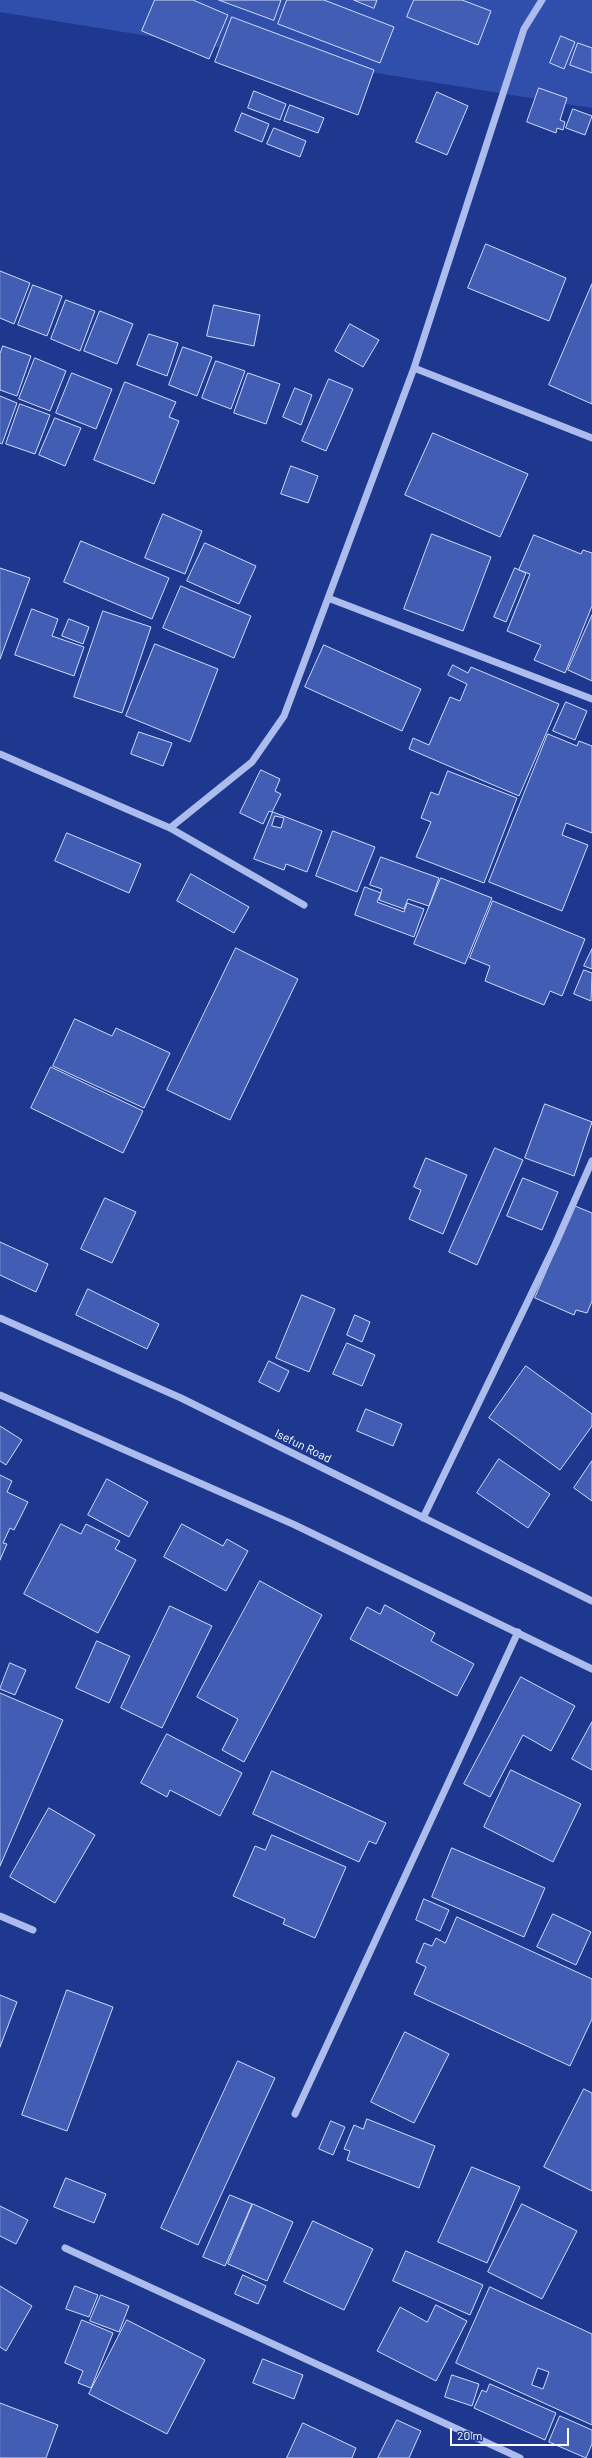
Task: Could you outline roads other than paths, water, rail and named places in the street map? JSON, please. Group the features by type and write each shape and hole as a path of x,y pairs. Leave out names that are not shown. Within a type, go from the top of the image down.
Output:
{"street":[{"path":"170,828 252,762 284,716 414,368 524,29 542,0"},
{"path":"414,368 592,438"},
{"path":"328,598 592,699"},
{"path":"0,754 170,828 304,906"},
{"path":"423,1518 555,1245 592,1161"},
{"name":"Isefun Road","path":"0,1318 181,1398 592,1601"},
{"path":"0,1395 295,1525 592,1669"},
{"path":"295,2114 518,1632"},
{"path":"0,1916 33,1930"},
{"path":"65,2248 520,2458"}]}
